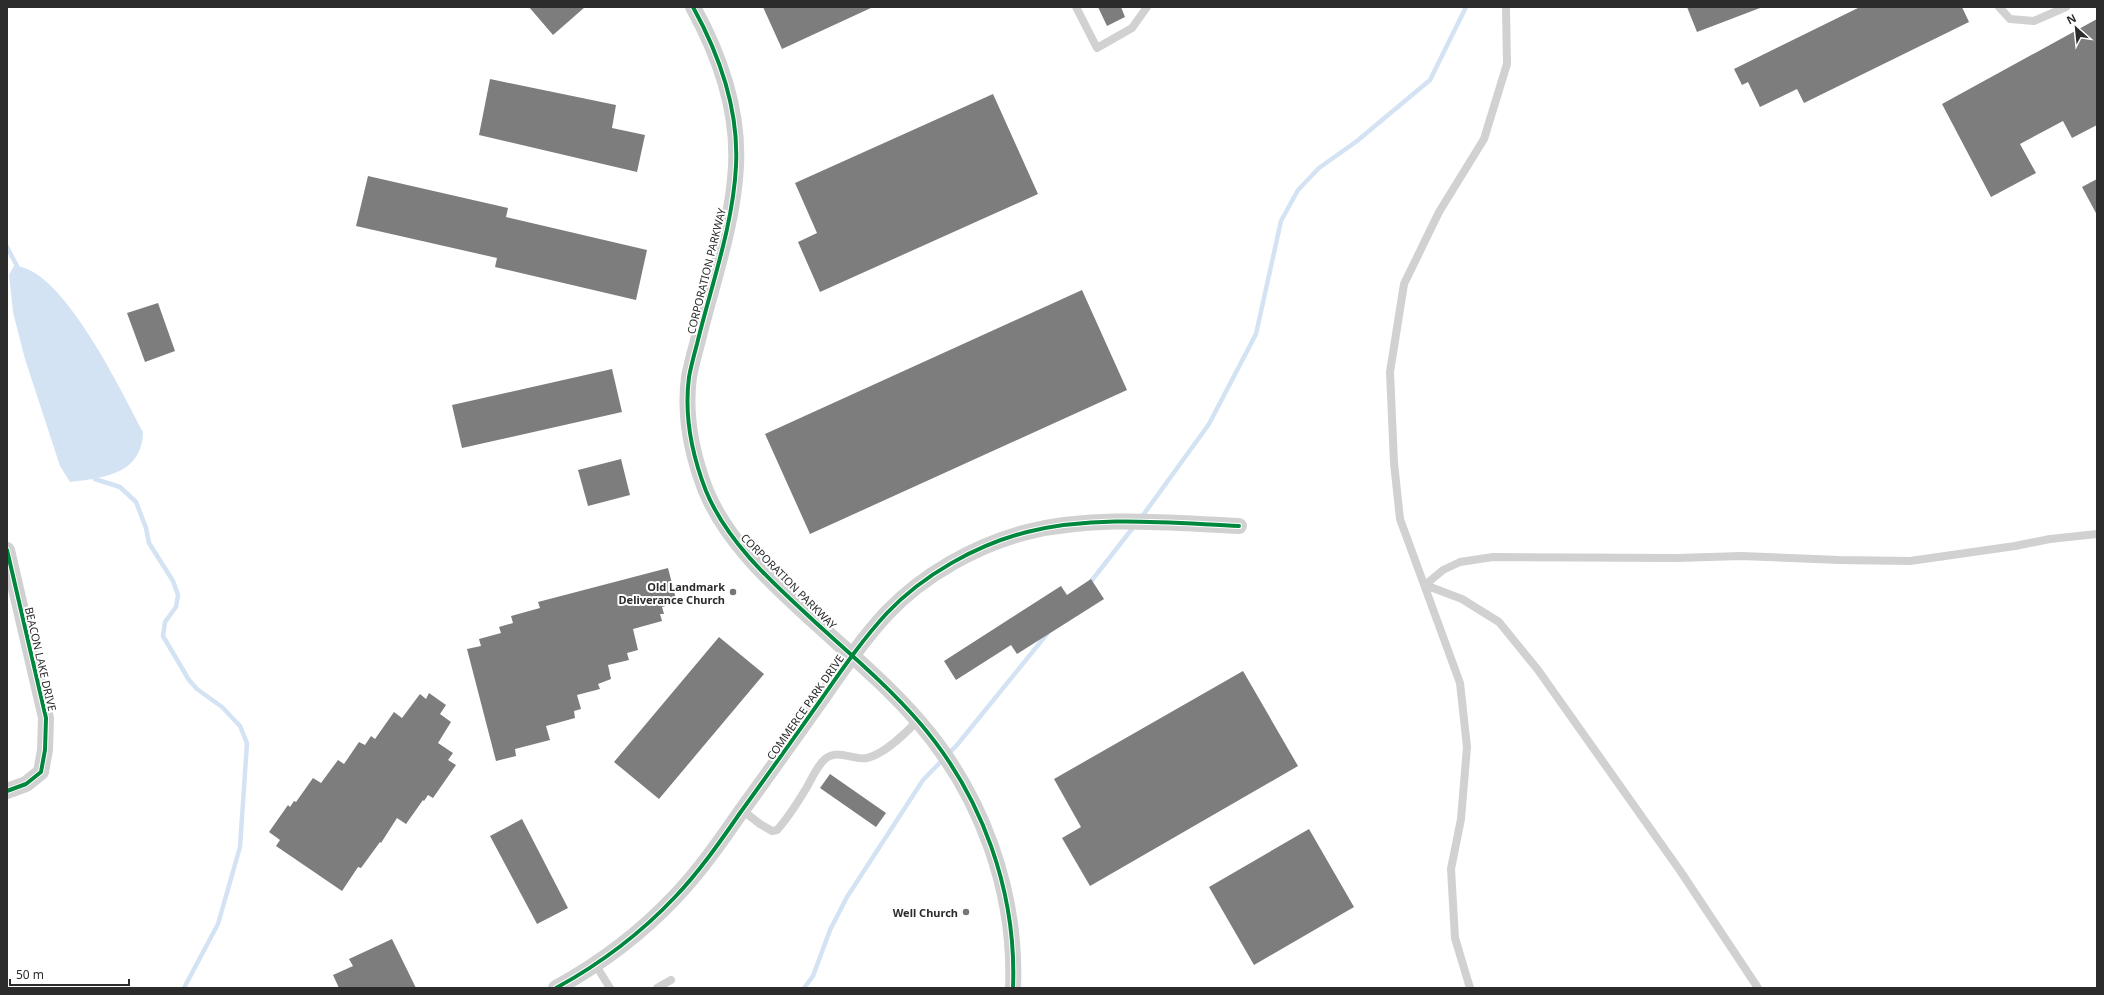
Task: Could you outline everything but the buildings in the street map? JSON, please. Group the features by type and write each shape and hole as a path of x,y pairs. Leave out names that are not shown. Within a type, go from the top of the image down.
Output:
{"street":[{"name":"CORPORATION PARKWAY","path":"693,7 715,50 733,108 736,165 731,209 689,377 690,434 697,467 720,520 732,538 795,604 852,656 918,720 943,751 962,782 992,848 1004,890 1010,925 1014,970 1013,988"},
{"name":"COMMERCE PARK DRIVE","path":"556,988 595,964 650,922 676,896 742,810 852,656 888,612 924,580 954,562 992,544 1026,532 1073,523 1117,522 1239,526"},
{"name":"BEACON LAKE DRIVE","path":"7,550 46,718 45,750 41,772 26,784 7,792"}],"lane":[{"path":"1076,7 1097,48 1132,28 1147,7"},
{"path":"1470,988 1455,938 1451,868 1461,819 1467,747 1460,683 1400,519 1394,464 1390,372 1404,284 1439,212 1484,139 1507,64 1506,7"},
{"path":"1998,7 2010,19 2034,21 2066,7"},
{"path":"1425,585 1443,570 1460,562 1493,557 1677,558 1741,556 1910,561 2015,546 2050,539 2097,534"},
{"path":"1425,585 1462,599 1499,622 1538,670 1681,872 1758,988"},
{"path":"742,810 772,831 777,830 798,802 818,768 826,759 832,756 846,754 864,758 878,754 904,735 918,720"},
{"path":"595,964 610,988"},
{"path":"657,988 671,980"}],"water":[{"path":"14,266 32,272 51,286 70,308 89,334 106,362 143,432 141,446 136,457 119,471 96,478 70,482 60,466 25,359 13,312 9,275"}],"waterway":[{"path":"1141,518 1209,424 1256,334 1281,221 1298,190 1319,168 1357,141 1430,80 1466,7"},
{"path":"7,247 19,270"},
{"path":"93,474 95,479 120,487 136,502 146,528 149,543 173,581 178,595 176,607 165,622 163,636 189,680 197,689 222,707 240,726 247,743 240,847 218,924 184,988"},
{"path":"1089,584 1135,525"},
{"path":"804,988 813,976 830,930 847,897 923,780 957,745 1047,634"}],"cycle path":[{"path":"693,7 712,44 726,84 731,104 736,145 736,166 731,211 721,256 689,377 688,420 693,449 701,477 715,510 739,546 768,578 895,696 919,722 941,750 961,781 991,846 1002,881 1009,916 1013,952 1013,988"},
{"path":"556,988 588,969 634,936 662,911 684,887 717,846 869,634 901,599 934,574 951,563 989,545 1027,532 1053,527 1079,523 1106,522 1159,522 1239,526"},
{"path":"7,550 46,718 45,750 41,772 26,784 7,791"}],"place":[{"name":"Old Landmark Deliverance Church","path":"733,592"},
{"name":"Well Church","path":"966,912"}]}
